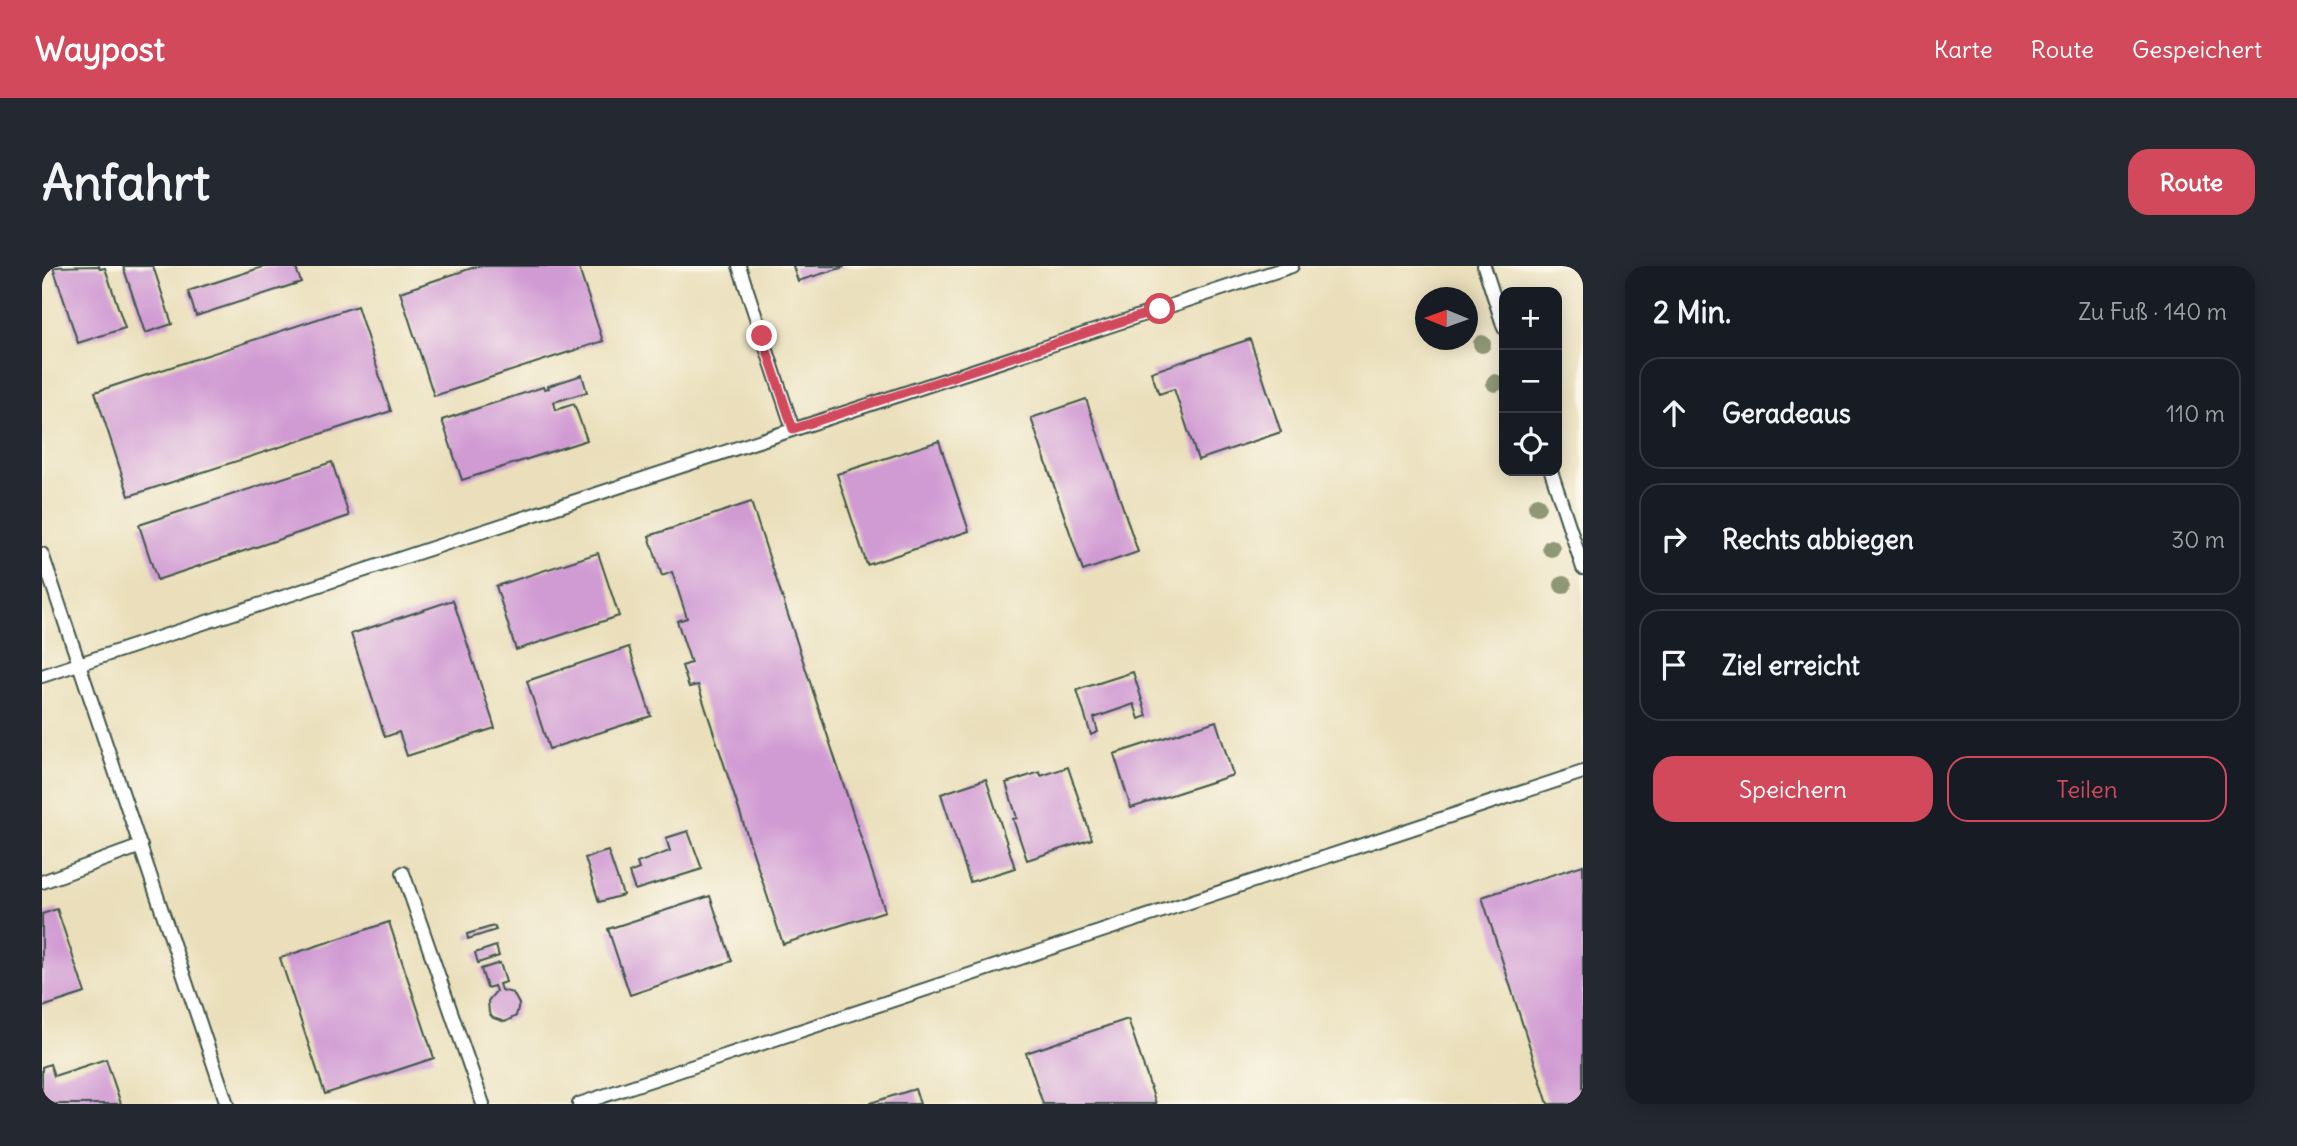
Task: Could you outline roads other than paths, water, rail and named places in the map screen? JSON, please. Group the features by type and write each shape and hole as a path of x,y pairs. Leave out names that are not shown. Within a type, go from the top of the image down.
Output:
{"lane":[{"path":"739,266 793,429"},
{"path":"42,676 1292,266"},
{"path":"1484,266 1499,312"},
{"path":"1553,476 1583,568"},
{"path":"42,554 227,1104"},
{"path":"579,1104 1583,772"},
{"path":"42,881 141,846"},
{"path":"403,873 483,1104"}]}
